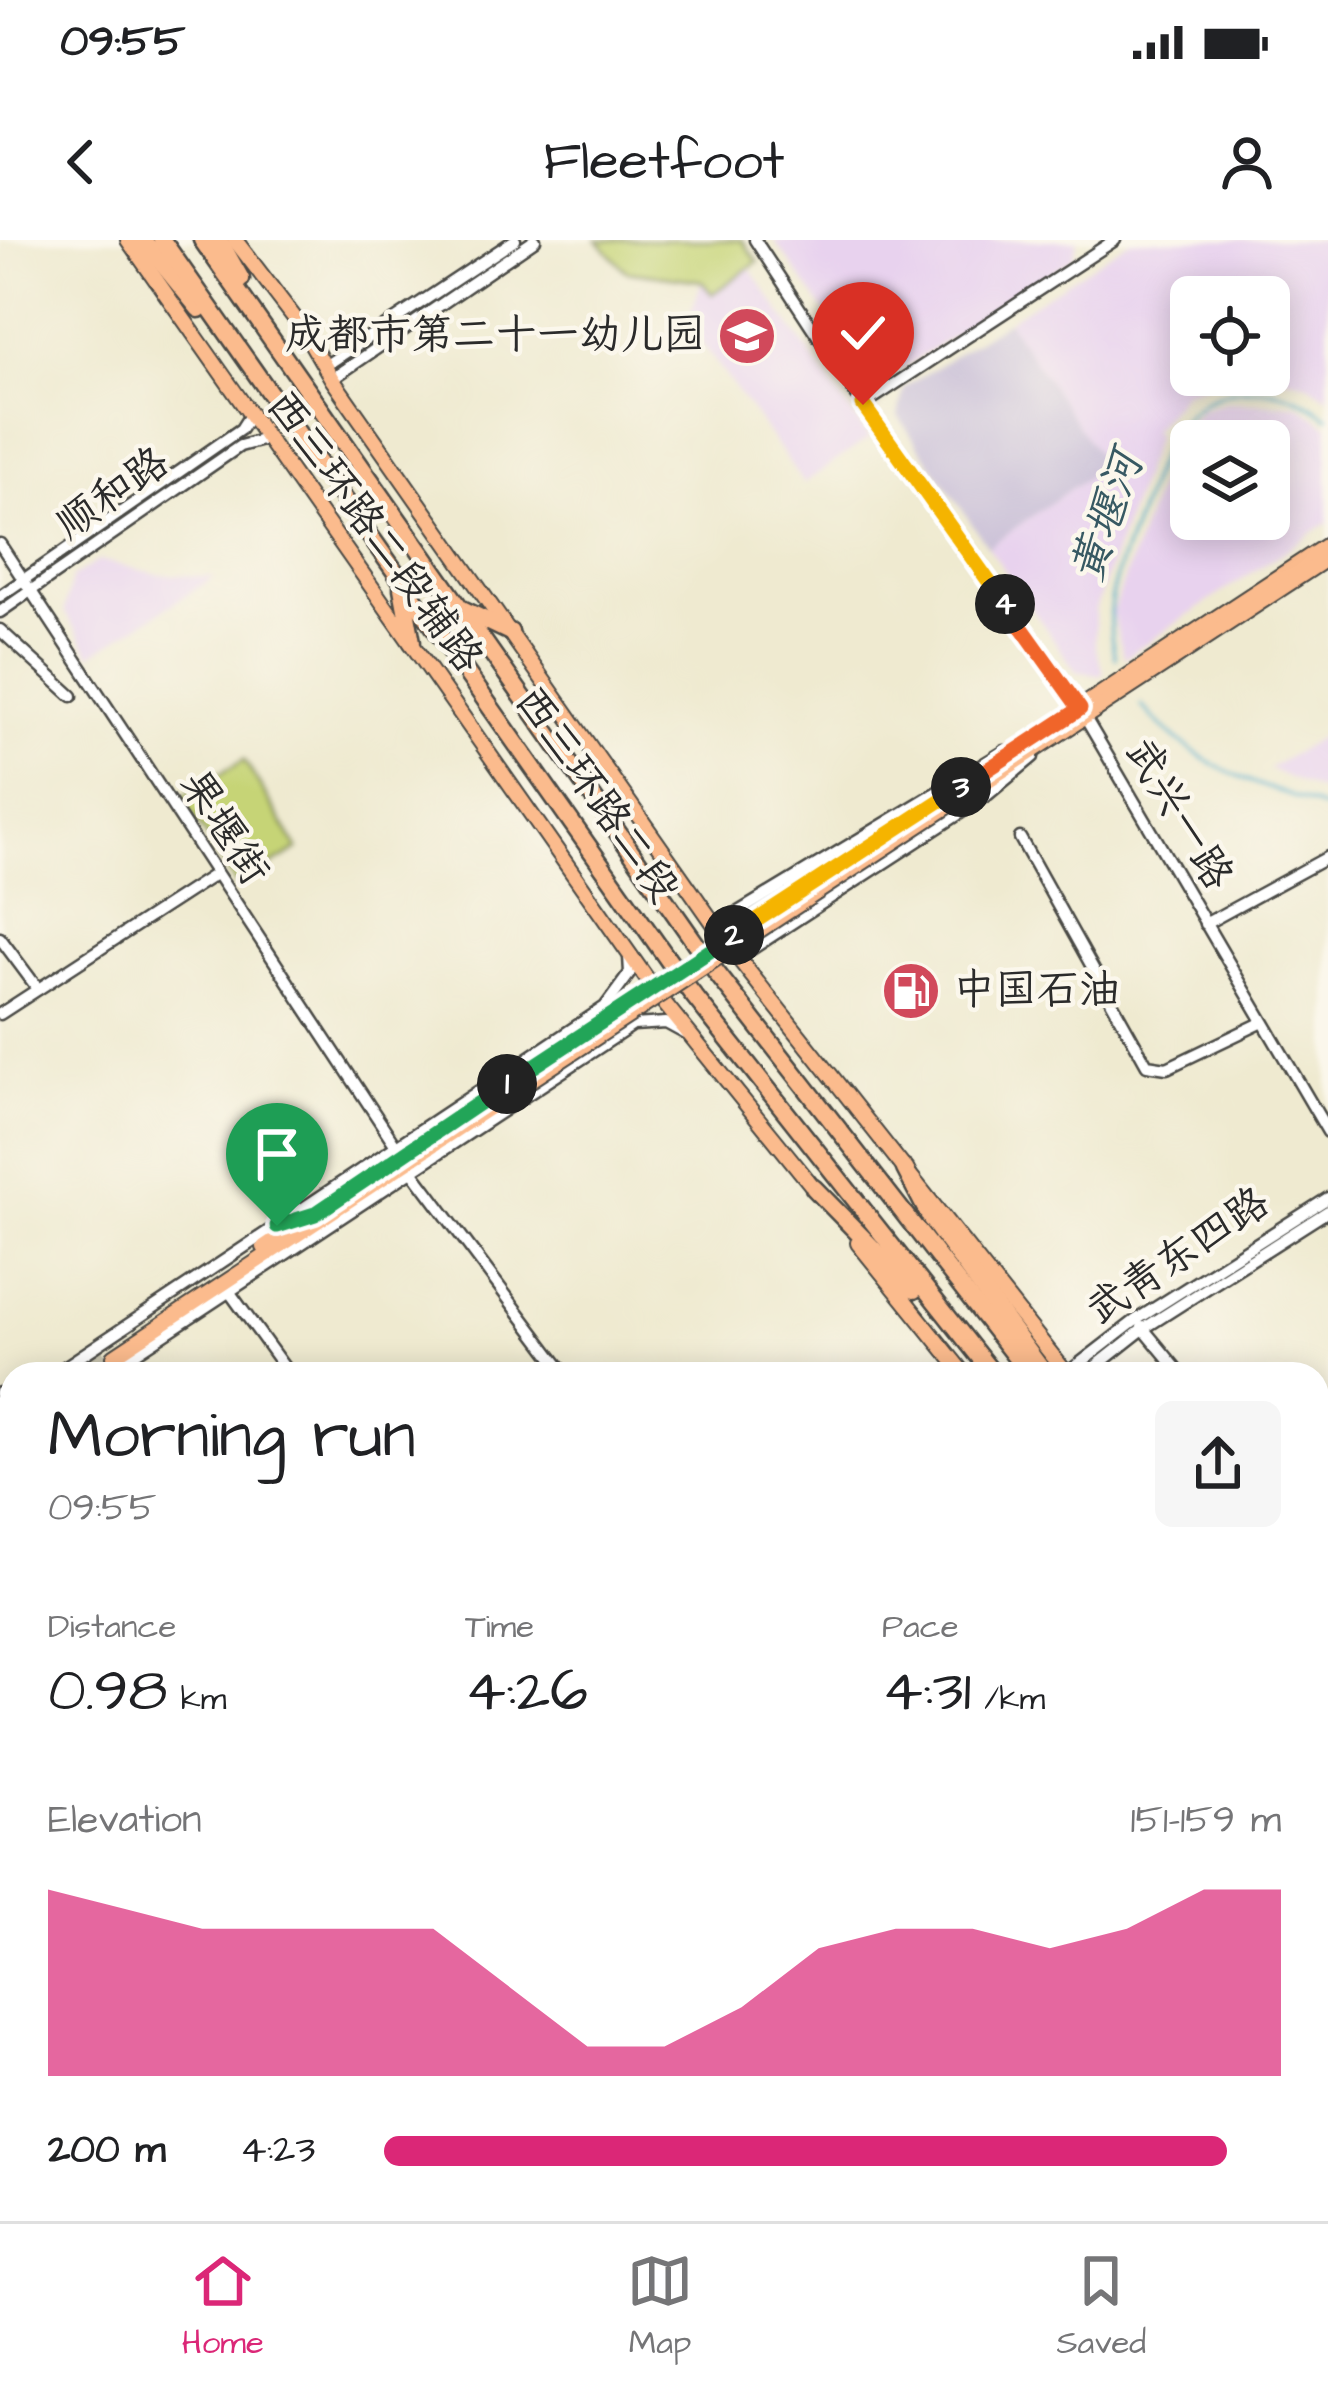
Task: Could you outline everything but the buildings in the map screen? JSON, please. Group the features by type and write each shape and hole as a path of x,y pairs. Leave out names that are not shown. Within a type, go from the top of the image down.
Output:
{"highway":[{"path":"143,240 251,368"},
{"name":"西三环路二段","path":"163,240 690,991 984,1362"},
{"name":"西三环路二段","path":"202,240 715,971 1020,1362"},
{"path":"219,240 278,349"},
{"path":"401,581 412,642"},
{"path":"460,608 510,632"},
{"path":"905,1169 931,1219 1036,1362"},
{"path":"814,1188 974,1349"}],"main road":[{"name":"西三环路二段辅路","path":"128,240 628,952 954,1362"},
{"name":"西三环路二段辅路","path":"235,240 738,958 1057,1362"},
{"path":"1082,715 1328,544"},
{"path":"111,1353 1041,740 1328,558"}],"street":[{"path":"328,373 515,240"},
{"path":"328,373 535,240"},
{"name":"武兴一路","path":"755,240 863,405 1082,715 1328,1132"},
{"path":"1087,240 1095,253"},
{"path":"863,405 1114,240"},
{"name":"顺和路","path":"0,612 30,584 241,429 250,415"},
{"name":"顺和路","path":"0,596 30,584 240,446 266,439"},
{"name":"果堰街","path":"0,544 396,1146"},
{"path":"0,630 72,696"},
{"path":"715,926 966,770 1041,740"},
{"path":"738,958 985,797 1041,740"},
{"path":"1020,838 1147,1064 1167,1068 1261,1023"},
{"path":"1205,924 1328,857"},
{"path":"0,1014 214,875"},
{"path":"0,938 38,989"},
{"path":"72,1362 604,1007 630,973 628,952"},
{"path":"123,1362 633,1025 666,1024 693,1039"},
{"path":"291,1254 362,1168"},
{"path":"413,1172 556,1362"},
{"path":"277,1226 377,1197"},
{"name":"武青东四路","path":"1084,1362 1328,1198"},
{"name":"武青东四路","path":"1099,1362 1139,1324 1328,1211"},
{"path":"231,1294 280,1362"},
{"path":"1139,1324 1171,1362"}],"shaded area":[{"path":"774,240 1078,240 1073,258 894,374 869,373"},
{"path":"1131,240 1328,240 1328,397 1290,379 1290,276 1170,276 1170,396 1181,396 1151,432 1156,435 1095,610 1095,647 1104,673 1099,675 1076,671 988,547 1104,465 1007,321"},
{"path":"750,268 869,438 804,483 687,323 702,281"},
{"path":"1007,321 1104,465 988,547 898,416 904,388"},
{"path":"1226,402 1298,405 1328,426 1328,522 1124,658 1112,613 1170,451 1170,540 1290,540 1290,420 1192,420 1201,409"},
{"path":"99,560 157,574 215,577 91,655 64,611 72,578"},
{"path":"1328,732 1328,794 1268,769"}],"green space":[{"path":"597,240 742,240 758,262 712,294 701,281 626,271"},
{"path":"244,760 298,849 237,886 182,797"}],"waterway":[{"name":"黄堰河","path":"1115,658 1110,619 1118,569 1154,471 1189,414 1226,393 1252,390 1293,396 1328,417"},
{"name":"黄堰河","path":"1141,705 1205,759 1328,810"}],"tunnel":[{"path":"91,1362 108,1349"}],"place":[{"name":"成都市第二十一幼儿园","path":"747,336"},
{"name":"中国石油","path":"911,991"}],"route":[{"path":"277,1226 315,1214 1080,709 863,405"}]}
